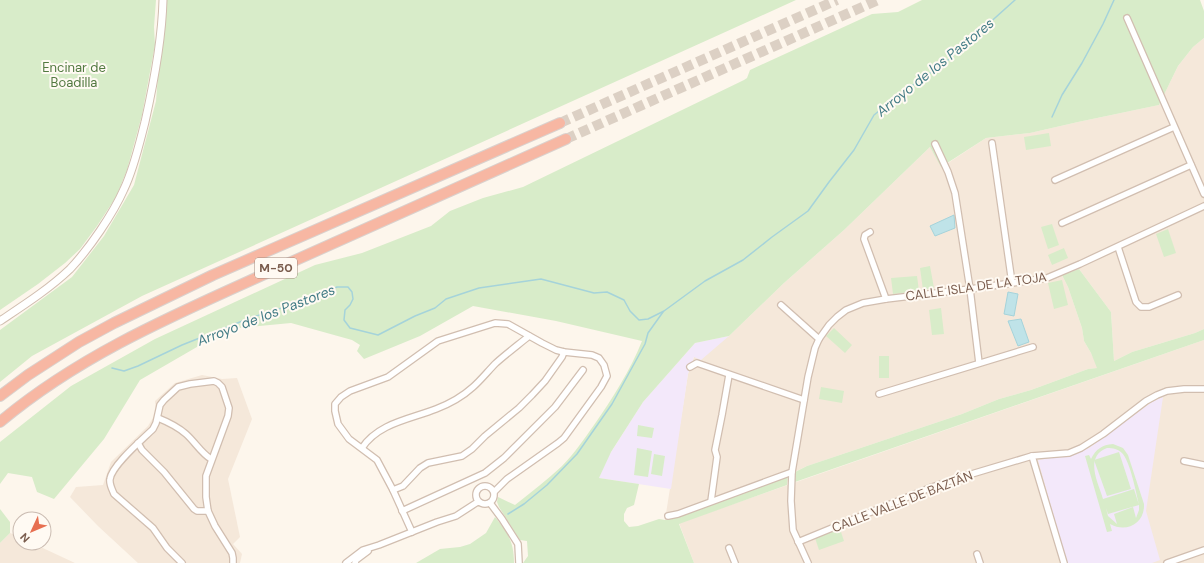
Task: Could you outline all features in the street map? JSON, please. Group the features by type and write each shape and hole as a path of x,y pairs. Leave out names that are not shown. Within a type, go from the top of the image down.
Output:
{"highway":[{"name":"M-50","path":"0,396 34,371 79,342 114,323 213,275 560,123"},
{"name":"M-50","path":"0,422 16,408 56,380 123,340 219,294 566,139"}],"street":[{"path":"0,321 37,296 71,268 84,253 97,234 124,189 134,165 155,76 163,0"},
{"path":"1128,18 1204,194"},
{"path":"1055,180 1174,127"},
{"path":"992,143 1012,283"},
{"path":"934,144 948,172 955,193 970,289 979,363"},
{"path":"1062,223 1191,165"},
{"name":"CALLE ISLA DE LA TOJA","path":"808,563 793,530 792,472 812,360 819,339 837,317 846,310 863,303 1047,278 1118,247 1204,206"},
{"path":"870,232 865,235 864,239 886,299"},
{"path":"1118,247 1136,302 1141,307 1149,307 1178,295"},
{"path":"781,305 819,339"},
{"path":"412,532 393,490 377,460 349,438 338,424 334,411 335,404 341,397 350,391 388,377 438,341 495,322 508,324 556,350 592,354 599,358 604,365 607,376 601,387 564,438 508,479 494,492"},
{"path":"362,448 366,441 391,425 455,400 472,388 505,355 529,336"},
{"path":"879,394 1033,347"},
{"path":"393,490 403,486 420,468 428,463 462,456 472,449 532,395 545,381 564,352"},
{"path":"690,367 697,363 804,400"},
{"path":"402,511 485,474 504,458 550,411 583,370"},
{"path":"711,501 717,458 715,450 729,375"},
{"path":"182,563 167,548 154,528 114,494 110,480 113,472 138,443 153,429 158,418 160,405 164,400 178,387 206,381 214,381 218,383 224,393 229,408 226,423 206,476 206,497 208,511 215,526 232,553 233,563"},
{"name":"CALLE VALLE DE BAZTÁN","path":"798,542 932,487 965,476 1032,456 1069,453 1081,448 1103,434 1157,395 1172,390 1204,389"},
{"path":"158,418 186,433 211,460"},
{"path":"138,443 142,450 164,472 197,511 208,511"},
{"path":"1032,456 1064,563"},
{"path":"1184,461 1204,465"},
{"path":"668,516 678,514 792,472"},
{"path":"480,487 490,487 494,492 494,498 490,503 484,504 479,502 476,497 476,492 480,487"},
{"path":"346,563 363,550 456,516 479,502"},
{"path":"490,503 518,544 519,563"},
{"path":"355,563 356,560 364,554 379,545"},
{"path":"729,548 735,563"},
{"path":"1167,563 1204,550"},
{"path":"977,554 980,563"}],"shaded area":[{"path":"1204,38 1204,329 1132,352 1114,361 1111,312 1079,269 1062,275 1068,287 1082,328 1084,341 1098,368 1088,369 1031,390 999,399 962,414 807,466 782,478 665,520 688,374 694,357 729,336 784,283 844,230 930,147 942,167 986,138 1030,133 1159,105 1178,66 1193,47"},
{"path":"729,336 701,360 694,357 688,374 671,489 599,478 608,457 643,402 695,343"},
{"path":"1204,340 1204,563 694,563 679,523"},
{"path":"202,375 222,379 237,378 252,419 228,479 240,537 233,544 242,554 240,563 138,563 98,526 70,497 76,487 103,485 111,462 148,426 156,413 155,401 175,383"},
{"path":"1163,397 1146,511 1160,560 1152,563 1067,563 1038,460 1071,455 1089,448 1152,402"},
{"path":"10,533 12,534 12,551 49,551 75,563 0,563 0,543"}],"green space":[{"name":"Encinar de Boadilla","path":"0,0 156,0 154,27 155,45 142,115 127,170 116,197 80,249 38,284 0,310"},
{"path":"164,0 796,0 142,296 32,356 0,382 0,330 72,277 104,236 134,185 156,101"},
{"path":"922,0 1200,0 1204,11 1204,38 1193,47 1178,66 1159,105 1030,133 986,138 941,167 930,147 844,230 784,283 729,336 695,343 643,402 611,452 599,478 639,484 634,505 627,508 624,514 624,521 629,527 638,526 659,519 665,520 677,517 788,475 787,485 679,524 694,563 523,563 528,556 527,541 520,540 499,507 497,502 498,497 515,505 562,466 586,436 614,395 632,363 642,341 556,321 473,306 420,336 364,359 357,351 360,345 352,340 291,323 228,329 140,380 104,439 54,499 37,492 32,477 8,473 0,484 0,442 71,386 155,339 315,265 362,253 431,226 450,211 483,198 523,187 744,80 747,78 750,70 872,14 898,12"},
{"path":"1049,133 1051,146 1026,150 1024,137"},
{"path":"1052,224 1059,245 1048,249 1041,227"},
{"path":"1168,229 1176,253 1164,257 1156,234"},
{"path":"1064,248 1068,258 1052,265 1048,255"},
{"path":"930,266 934,288 923,290 920,268"},
{"path":"1079,269 1111,312 1114,361 1132,352 1204,329 1204,340 795,482 795,472 807,466 962,414 999,399 1031,390 1088,369 1097,368 1084,341 1082,328 1068,287 1062,275"},
{"path":"917,276 919,291 893,294 891,278"},
{"path":"1062,280 1068,305 1054,309 1048,283"},
{"path":"941,308 944,334 932,335 929,310"},
{"path":"834,328 852,345 845,353 826,336"},
{"path":"879,356 889,356 889,378 879,378"},
{"path":"821,387 844,391 842,403 819,399"},
{"path":"638,425 654,428 652,438 637,436"},
{"path":"1113,444 1123,448 1128,455 1144,504 1141,517 1133,525 1128,527 1116,527 1110,524 1112,531 1107,532 1085,456 1089,455 1091,459 1100,448","holes":["1109,448 1117,450 1125,457 1139,505 1134,489 1103,499 1094,470 1096,457 1100,452","1139,505 1136,518 1133,507 1114,514 1117,524 1108,516 1106,508 1108,514"]},
{"path":"637,448 652,451 648,477 634,475"},
{"path":"1119,452 1131,489 1107,496 1094,460"},
{"path":"654,454 665,456 662,476 651,474"},
{"path":"0,509 10,522 10,533 0,543"},
{"path":"495,517 509,538 513,549 514,563 416,563 440,549 460,547 470,544 486,533"},
{"path":"840,529 844,541 819,550 815,538"}],"water":[{"path":"954,215 955,228 935,236 930,226"},
{"path":"1008,292 1018,294 1014,316 1004,314"},
{"path":"1021,319 1029,342 1018,346 1008,321"}],"waterway":[{"name":"Arroyo de los Pastores","path":"112,368 124,371 138,366 182,345 250,318 291,305 337,287 348,287 352,292 353,299 345,310 344,320 350,328 378,335 415,316 435,308 446,299 479,288 541,279 594,293 607,292 624,300 630,311 639,320 648,319 664,311 705,281 743,260 808,211 854,150 874,115 899,95 947,61 1015,0"},
{"path":"1052,117 1062,95 1082,63 1103,24 1114,0"},
{"name":"Arroyo de los Pastores","path":"508,514 524,504 547,485 577,454 612,404 645,344 648,333 663,312"}],"tunnel":[{"path":"560,123 837,0"},
{"path":"566,139 878,0"}]}
